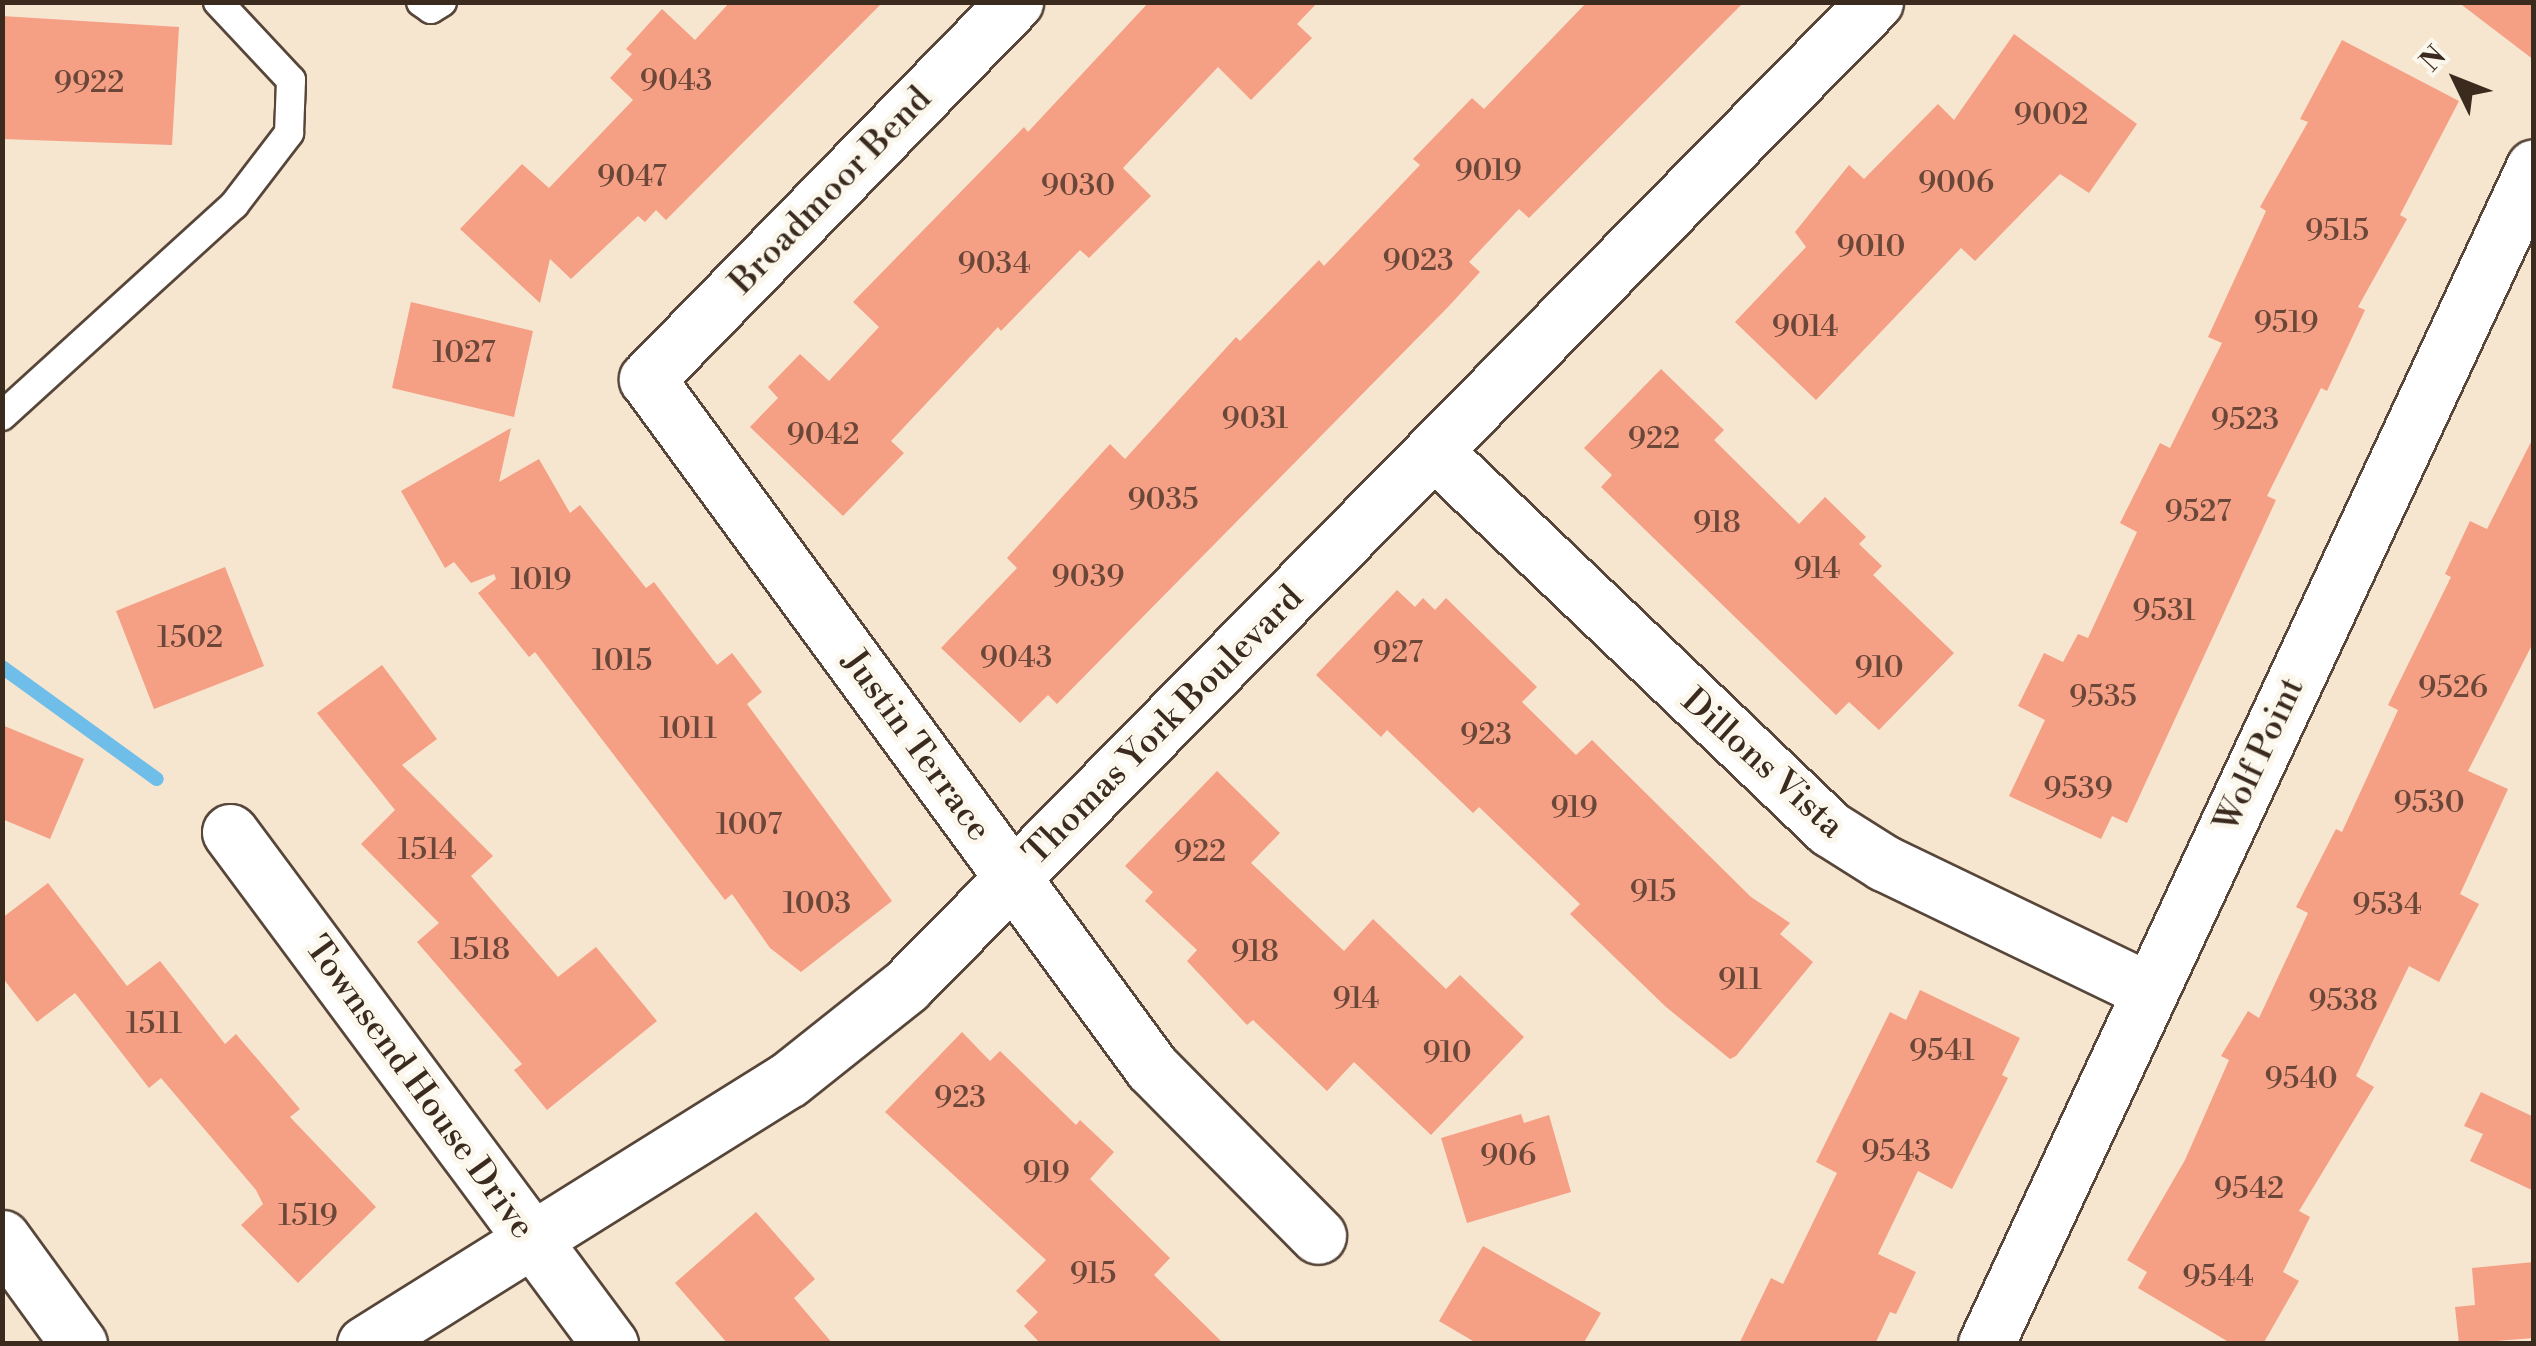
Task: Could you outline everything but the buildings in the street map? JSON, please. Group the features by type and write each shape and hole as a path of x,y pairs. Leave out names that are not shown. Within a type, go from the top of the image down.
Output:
{"street":[{"name":"Broadmoor Bend","path":"648,379 1015,2"},
{"name":"Thomas York Boulevard","path":"365,1344 529,1237 788,1080 906,986 1874,2"},
{"name":"Wolf Point","path":"1986,1344 2534,166"},
{"name":"Justin Terrace","path":"648,379 1152,1068 1318,1236"},
{"name":"Dillons Vista","path":"1434,451 1830,830 1884,863 2150,990"},
{"name":"Townsend House Drive","path":"230,832 610,1344"},
{"path":"2,1238 79,1344"}],"lane":[{"path":"2,416 234,205 290,133 290,80 218,2"},
{"path":"421,2 431,9 442,2"}],"waterway":[{"path":"2,667 157,779"}]}
